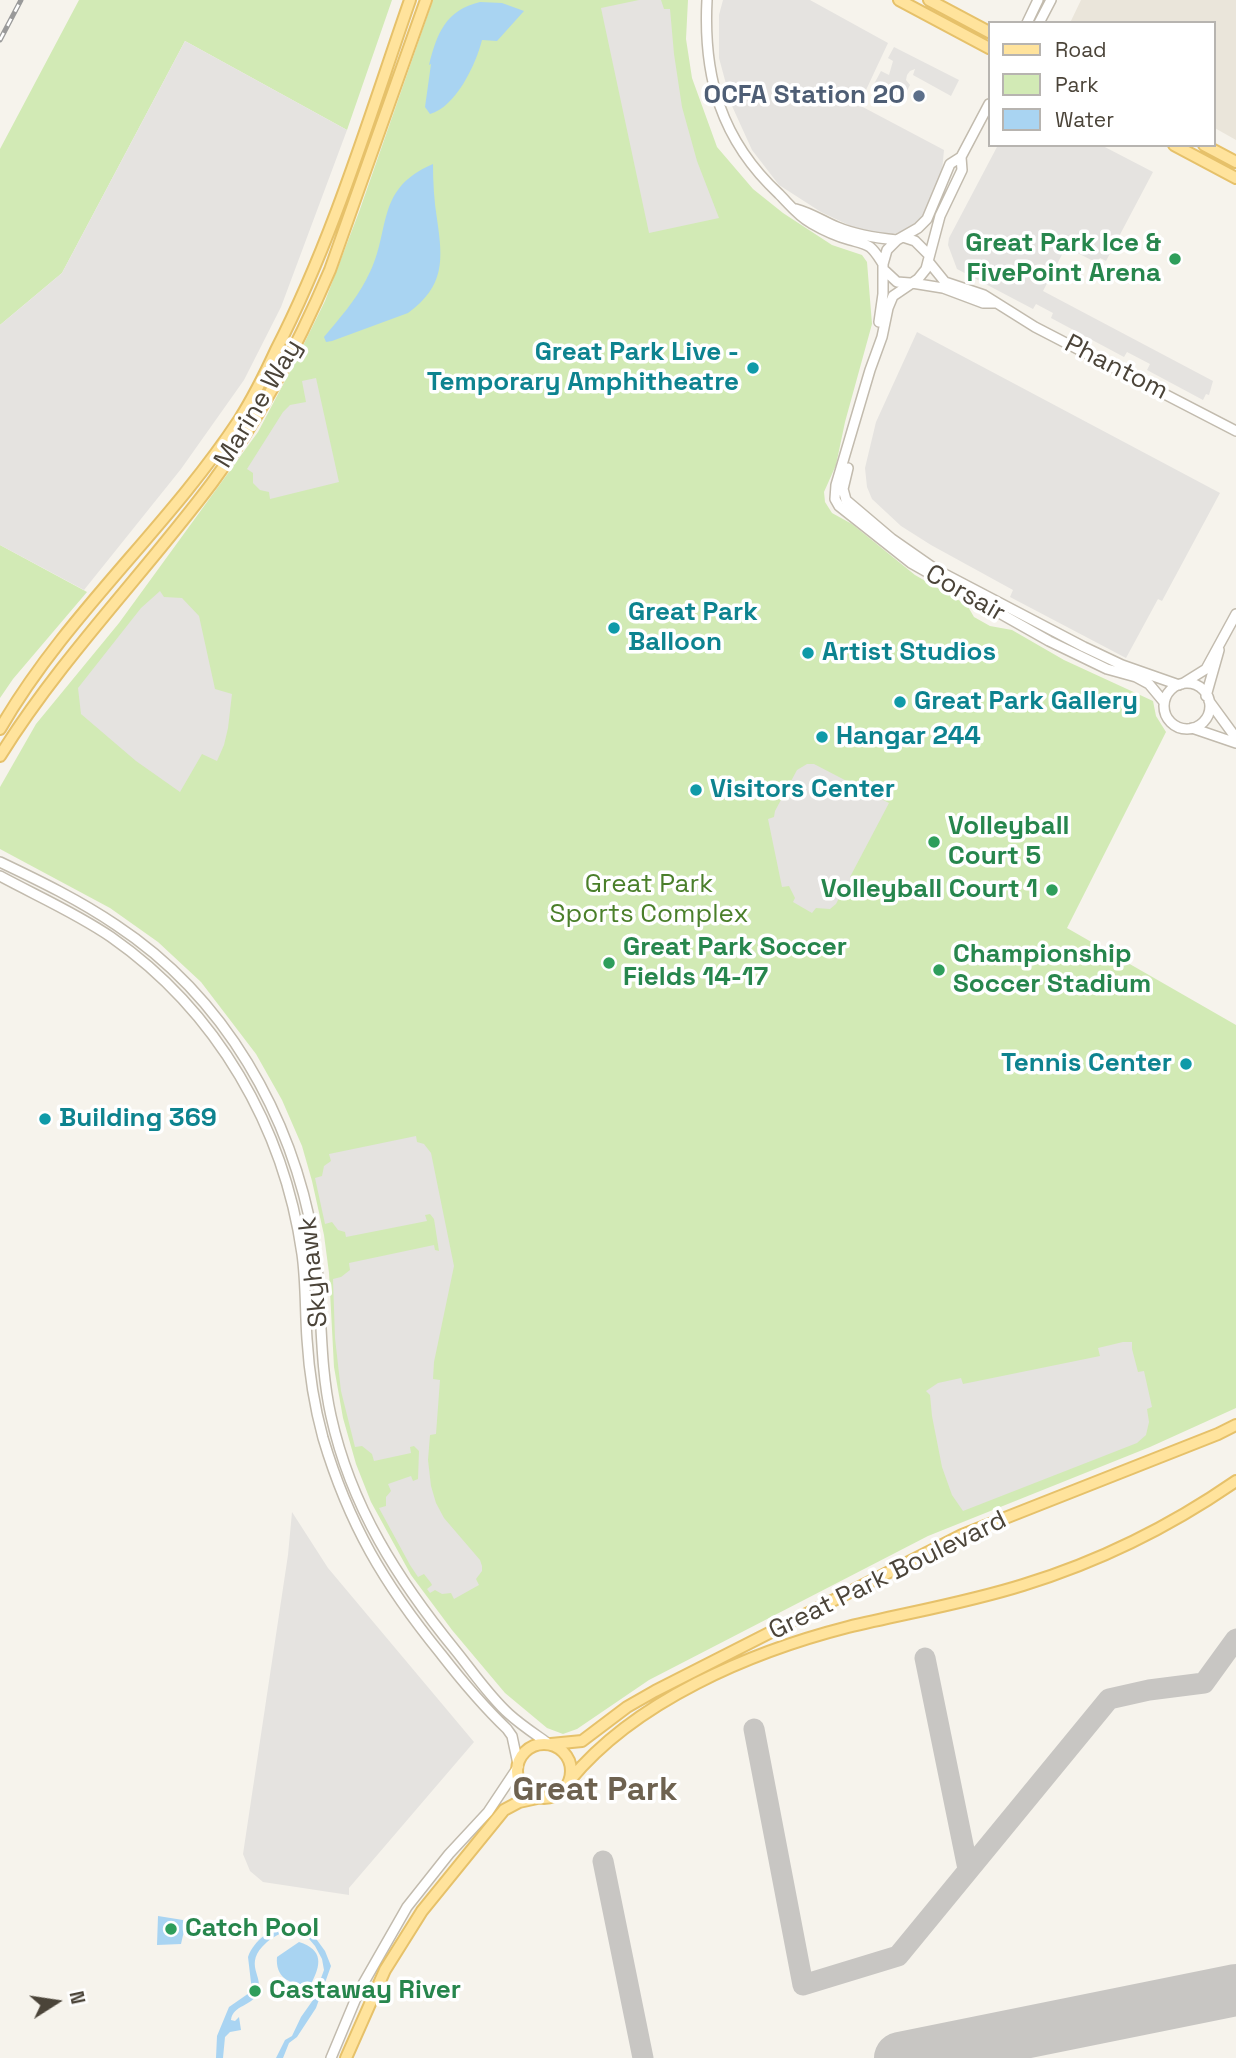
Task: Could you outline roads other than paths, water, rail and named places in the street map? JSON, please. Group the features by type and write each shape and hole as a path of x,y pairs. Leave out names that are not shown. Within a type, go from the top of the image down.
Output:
{"main road":[{"name":"Marine Way","path":"0,729 27,685 206,465 246,408 319,260 410,0"},
{"name":"Marine Way","path":"0,756 42,693 211,484 263,408 312,313 330,270 426,0"},
{"path":"899,0 988,47"},
{"path":"929,0 988,31"},
{"path":"1178,147 1236,178"},
{"path":"1208,147 1236,162"},
{"name":"Great Park Boulevard","path":"550,1744 582,1741 627,1707 655,1691 962,1535 1184,1448 1236,1424"},
{"name":"Great Park Boulevard","path":"570,1780 591,1754 618,1733 683,1692 718,1674 815,1637 1000,1592 1063,1571 1108,1554 1236,1481"},
{"path":"346,2058 385,1969 422,1911 504,1810 519,1802 542,1797 560,1793 570,1780 571,1765 567,1756 550,1744 529,1748 518,1766 518,1776 525,1789 542,1797"}],"street":[{"path":"707,0 707,56 710,76 731,134 747,159 763,180 803,218 829,232 866,244 897,282 911,283 922,275 940,216 962,170 961,157"},
{"path":"1028,21 1038,0"},
{"path":"1040,21 1051,0"},
{"path":"883,267 887,250 924,222 950,164 961,157 988,106"},
{"path":"794,209 808,212 867,237 915,241 928,258"},
{"name":"Phantom","path":"928,258 945,282 984,295 1035,327 1236,431"},
{"name":"Corsair","path":"883,267 883,296 870,369 835,492 839,506 911,564 1049,641 1107,669 1136,677 1149,684 1164,702"},
{"name":"Phantom","path":"911,283 943,288 983,303 997,303"},
{"name":"Corsair","path":"870,369 882,337 892,296 911,283"},
{"name":"Corsair","path":"852,435 853,445 844,496 892,539 935,569 1005,607 1122,665 1181,685"},
{"path":"1220,645 1208,698 1208,715 1204,721 1192,728 1174,725 1166,715 1164,702 1170,691 1206,669 1236,614"},
{"path":"1181,685 1199,687 1236,740"},
{"path":"1192,728 1236,740"},
{"name":"Skyhawk","path":"0,862 94,911 148,948 200,998 246,1059 281,1126 299,1174 307,1206 316,1256 323,1368 331,1418 352,1486 386,1555 420,1607 508,1713 550,1744"},
{"name":"Skyhawk","path":"0,876 88,922 146,964 196,1014 230,1059 249,1091 271,1137 291,1194 303,1258 313,1395 323,1437 347,1508 394,1594 472,1693 508,1729 518,1766"},
{"path":"331,2058 359,1991 407,1907 488,1811 518,1766"}],"water":[{"path":"480,2 502,3 524,11 497,41 482,40 464,83 448,103 430,114 425,107 431,64 429,65 440,33 451,17"},
{"path":"433,164 440,260 439,271 429,293 408,313 326,342 324,337 357,295 374,263 392,200 401,186"},
{"name":"Catch Pool","path":"158,1916 183,1920 181,1944 157,1945"},
{"name":"Castaway River","path":"288,1922 302,1924 309,1929 325,1951 331,1966 316,2008 297,2037 289,2043 283,2058 276,2058 313,2000 324,1970 315,1946 304,1933 280,1934 259,1950 255,1964 259,1982 257,1994 232,2015 231,2020 235,2021 239,2017 241,2030 230,2032 225,2037 223,2058 216,2058 217,2036 229,2007 252,1991 248,1957 251,1951 264,1935"},
{"path":"299,1942 313,1949 318,1959 317,1971 311,1984 297,1984 286,1980 277,1965 277,1957"}],"railway":[{"path":"0,40 21,0"}],"place":[{"name":"OCFA Station 20","path":"919,96"},
{"name":"Great Park Ice & FivePoint Arena","path":"1175,259"},
{"name":"Great Park Live - Temporary Amphitheatre","path":"753,368"},
{"name":"Great Park Balloon","path":"614,628"},
{"name":"Artist Studios","path":"808,653"},
{"name":"Great Park Gallery","path":"900,702"},
{"name":"Hangar 244","path":"822,737"},
{"name":"Visitors Center","path":"696,790"},
{"name":"Volleyball Court 5","path":"934,842"},
{"name":"Volleyball Court 1","path":"1052,890"},
{"name":"Great Park Soccer Fields 14-17","path":"609,963"},
{"name":"Championship Soccer Stadium","path":"939,970"},
{"name":"Tennis Center","path":"1186,1064"},
{"name":"Building 369","path":"45,1119"},
{"name":"Catch Pool","path":"171,1929"},
{"name":"Castaway River","path":"255,1991"}],"district":[{"name":"Great Park","path":"595,1791"}],"park label":[{"name":"Great Park Sports Complex","path":"649,900"}]}
